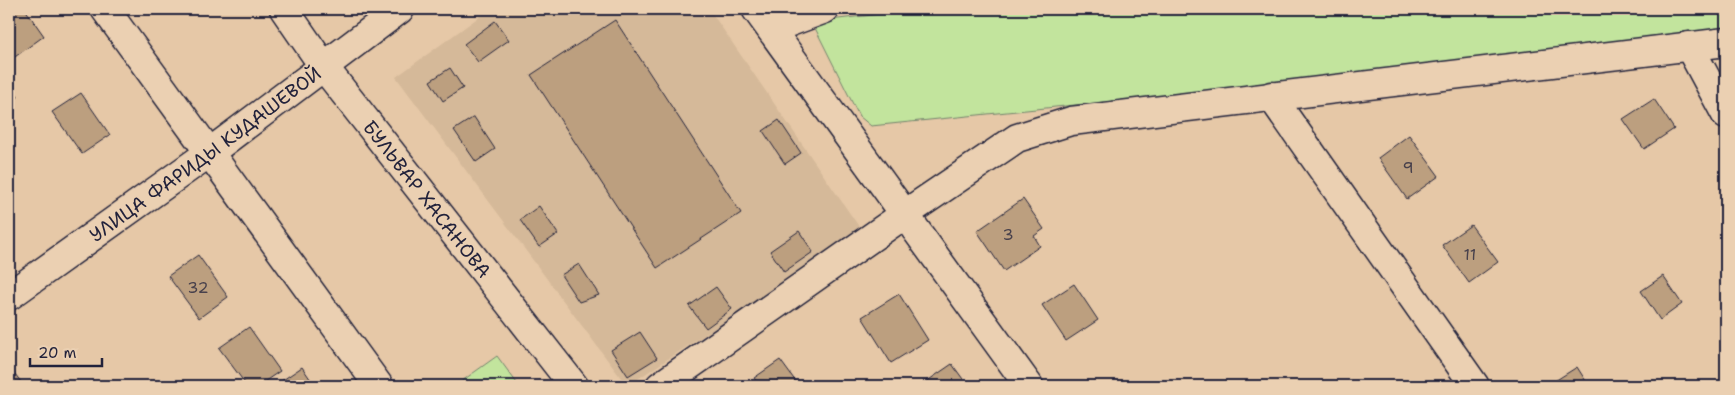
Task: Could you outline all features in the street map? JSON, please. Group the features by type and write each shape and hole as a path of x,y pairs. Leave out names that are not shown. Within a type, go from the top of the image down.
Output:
{"street":[{"path":"105,9 379,386"},
{"name":"БУЛЬВАР ХАСАНОВА","path":"284,9 324,67 574,386"},
{"name":"УЛИЦА ФАРИДЫ КУДАШЕВОЙ","path":"9,296 209,153 400,9"},
{"path":"825,9 764,19 1029,386"},
{"path":"660,386 1017,138 1039,130 1071,122 1271,96 1726,42"},
{"path":"1689,46 1726,115"},
{"path":"1271,96 1475,386"}],"shaded area":[{"path":"490,9 709,9 862,231 627,386 396,77"}],"green space":[{"path":"923,9 1726,9 1726,38 871,126 859,116 815,28 830,20"},
{"path":"497,356 519,386 455,386"}],"building":[{"path":"9,9 25,9 44,36 12,59 9,55"},
{"path":"615,20 741,213 657,268 531,75"},
{"path":"495,21 509,40 478,62 464,44"},
{"path":"450,68 463,88 443,101 430,81"},
{"path":"9,84 18,97 9,103"},
{"path":"81,93 110,135 82,154 52,112"},
{"path":"1654,99 1674,129 1644,149 1623,119"},
{"path":"474,117 495,149 476,162 454,130"},
{"path":"779,120 801,153 785,164 763,131"},
{"path":"1409,135 1439,176 1407,199 1378,158"},
{"path":"1023,199 1044,229 1034,236 1040,246 1004,271 977,231"},
{"path":"539,206 558,234 539,247 520,220"},
{"path":"1471,225 1498,262 1469,283 1442,245"},
{"path":"799,231 813,252 784,272 770,251"},
{"path":"198,255 228,297 199,318 168,276"},
{"path":"579,264 599,295 579,302 561,275"},
{"path":"1663,276 1682,304 1660,320 1641,291"},
{"path":"1074,284 1098,320 1066,341 1042,305"},
{"path":"716,287 732,309 706,328 689,306"},
{"path":"899,294 928,340 891,363 862,317"},
{"path":"249,327 280,371 258,386 247,386 219,348"},
{"path":"640,332 657,358 628,376 611,350"},
{"path":"780,360 799,386 760,386 754,378"},
{"path":"952,364 968,386 920,386"},
{"path":"9,366 24,386 9,386"},
{"path":"302,367 315,386 274,386"},
{"path":"1577,367 1589,386 1547,386"}]}
